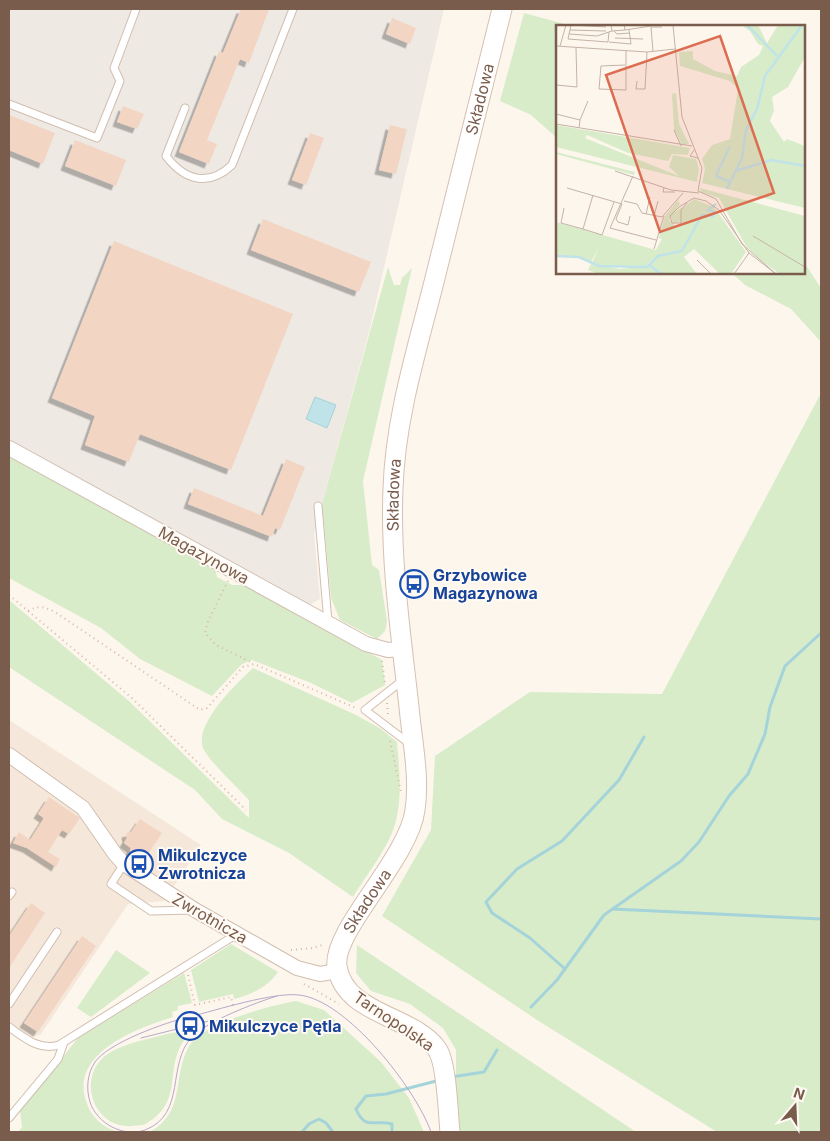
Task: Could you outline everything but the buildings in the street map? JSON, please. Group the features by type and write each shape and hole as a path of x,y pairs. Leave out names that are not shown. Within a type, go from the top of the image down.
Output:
{"main road":[{"name":"Składowa","path":"338,971 337,954 340,945 397,856 411,829 416,797 413,745 393,527 393,487 397,439 408,384 502,9"},
{"name":"Tarnopolska","path":"338,971 344,984 360,1001 431,1042 439,1053 446,1092 450,1132"}],"street":[{"name":"Magazynowa","path":"9,448 366,644 381,648 403,649"},
{"name":"Zwrotnicza","path":"9,755 83,808 124,864 195,910 284,962 308,972 320,974 338,971"}],"lane":[{"path":"9,104 97,138 120,81 114,68 136,9"},
{"path":"185,108 166,156 184,174 201,180 221,175 232,165 293,9"},
{"path":"318,506 329,624"},
{"path":"406,679 365,710 413,745"},
{"path":"124,864 111,884 151,911 195,910"},
{"path":"9,1004 57,932"},
{"path":"9,1027 42,1046 53,1046 64,1042 186,968 237,934"},
{"path":"9,1118 58,1059 64,1042"}],"path":[{"path":"232,571 208,621 205,633 216,645 343,704 365,710"},
{"path":"9,595 160,724 246,810"},
{"path":"28,611 35,607 44,607 55,612 200,710 207,708 243,667 248,664 260,666"},
{"path":"381,648 391,755 402,796"},
{"path":"284,962 291,950 313,948 333,940"},
{"path":"186,968 196,1005 231,997 234,1009"},
{"path":"299,980 340,1004"}],"shaded area":[{"path":"9,9 444,9 369,332 314,533 320,599 309,605 9,443"},
{"path":"9,720 201,845 164,901 128,904 41,1034 31,1038 9,1024"}],"green space":[{"path":"524,13 568,25 556,25 556,137 531,115 500,101"},
{"path":"805,264 821,288 821,342 791,309 745,285 733,274 805,274"},
{"path":"388,267 394,285 400,285 402,278 412,268 363,481 372,565 379,570 387,621 385,631 377,639 340,620 331,598 322,504"},
{"path":"821,393 821,1132 717,1132 537,1020 382,916 431,830 435,756 530,692 662,694"},
{"path":"9,455 215,568 217,577 232,585 246,585 382,660 385,685 352,703 311,683 252,660 242,664 212,696 140,659 101,628 9,578"},
{"path":"9,600 130,702 249,818 249,800 211,760 203,748 202,738 210,716 218,705 253,668 356,715 381,729 397,742 400,789 397,816 385,847 353,897 289,853 222,819 195,790 9,667"},
{"path":"231,944 278,972 265,986 247,995 234,999 233,994 199,1002 191,970"},
{"path":"357,945 636,1132 456,1132 456,1050 443,1028 410,1004 371,991 356,973"},
{"path":"116,950 150,973 91,1017 77,1008"},
{"path":"184,973 192,1003 178,1006 178,1010 172,1012 173,1017 142,1028 110,1045 97,1056 88,1069 84,1084 88,1107 98,1121 118,1132 18,1132 22,1127 20,1111 78,1038"},
{"path":"296,1001 324,1010 381,1062 409,1098 424,1132 150,1132 161,1124 174,1104 183,1060 188,1048 195,1039 221,1023 253,1011"},
{"path":"200,1027 187,1037 181,1045 174,1066 172,1087 165,1106 158,1115 145,1124 132,1126 119,1125 108,1120 94,1101 91,1089 92,1077 96,1066 105,1056 124,1046 137,1042"}],"water":[{"path":"315,397 336,405 327,428 306,419"}],"waterway":[{"path":"531,1007 557,980 604,915 681,861 699,842 729,796 748,774 765,734 770,707 785,666 821,633"},
{"path":"565,969 530,938 492,913 486,902 517,869 562,841 619,780 644,737"},
{"path":"613,909 821,919"},
{"path":"451,1077 484,1072 497,1050"},
{"path":"392,1132 392,1124 371,1123 359,1116 356,1109 366,1096 386,1094 440,1080"},
{"path":"302,1132 309,1124 319,1119 326,1123 333,1132"}],"tram line":[{"path":"277,996 220,1019 192,1037 184,1048 171,1101 166,1113 158,1123 141,1131 124,1131 112,1127 98,1116 93,1109 88,1092 90,1071 102,1055 124,1041 153,1028 229,1006 275,996 299,995 318,1001 338,1012 358,1029 377,1049 411,1093 431,1132"},
{"path":"141,1038 209,1021"}],"place":[{"name":"Grzybowice Magazynowa","path":"414,584"},
{"name":"Mikulczyce Zwrotnicza","path":"139,864"},
{"name":"Mikulczyce Pętla","path":"190,1026"}]}
